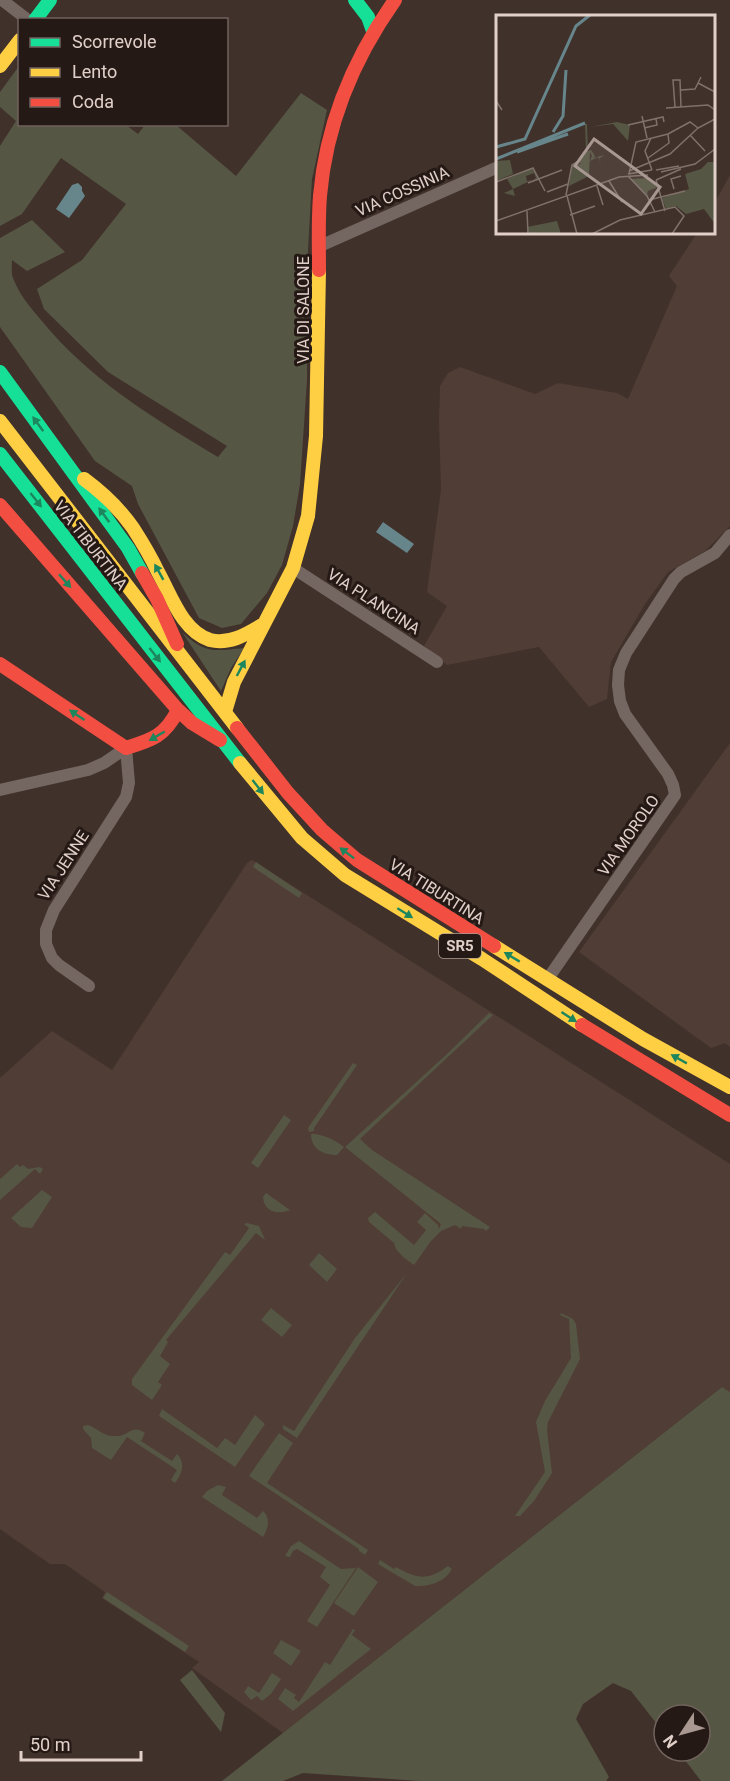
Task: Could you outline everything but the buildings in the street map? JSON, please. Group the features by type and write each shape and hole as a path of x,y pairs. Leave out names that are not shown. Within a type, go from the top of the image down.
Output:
{"street":[{"path":"3,0 26,18"},
{"path":"36,18 50,0"},
{"path":"355,0 368,17 373,31"},
{"path":"360,0 382,4 395,0"},
{"name":"VIA DI SALONE","path":"225,712 234,682 293,568 308,516 314,474 319,383 320,197 326,153 336,116 350,79 373,31 395,0"},
{"path":"0,66 18,43"},
{"name":"VIA COSSINIA","path":"320,246 496,168"},
{"name":"VIA TIBURTINA","path":"0,372 128,548 167,621 183,657"},
{"name":"VIA TIBURTINA","path":"0,421 299,806 340,848 643,1040 730,1087"},
{"name":"VIA TIBURTINA","path":"0,454 222,741 294,830 338,870 607,1041 730,1115"},
{"path":"73,472 104,493 123,512 182,616 195,631 210,639 228,641 244,636 262,625"},
{"name":"VIA TIBURTINA","path":"0,505 178,710 192,723 222,741"},
{"name":"VIA MOROLO","path":"548,980 675,795 674,785 668,774 631,725 622,708 618,685 622,661 674,579 681,572 715,554 730,535"},
{"name":"VIA PLANCINA","path":"293,568 437,662"},
{"path":"0,664 126,748"},
{"path":"0,790 88,770 104,763 126,748 160,735 172,724 178,710"},
{"name":"VIA JENNE","path":"89,986 52,958 46,944 46,930 54,910 126,797 129,783 126,748"}],"shaded area":[{"path":"730,175 730,526 705,551 668,572 645,604 611,662 607,699 589,707 539,647 447,665 424,646 447,606 427,592 441,490 440,386 448,373 460,367 535,394 558,383 617,393 628,399 677,286 669,276 696,234 715,234 715,202"},
{"path":"730,743 730,1047 725,1043 711,1048 579,952"},
{"path":"252,860 730,1164 730,1392 722,1387 283,1733 192,1668 199,1662 102,1598 105,1592 65,1564 50,1564 0,1529 0,1078 52,1031 112,1070 247,863"}],"green space":[{"path":"18,67 18,126 127,126 138,134 144,126 177,126 236,176 301,93 327,110 312,179 308,250 307,380 300,484 293,526 282,565 267,593 241,624 222,628 199,618 138,504 132,486 95,461 0,327 0,238 32,220 65,252 27,271 12,260 15,284 41,320 80,361 146,412 218,457 227,446 108,372 44,309 37,289 82,260 126,204 61,158 22,214 0,226 0,146 16,121 0,107 0,92"},
{"path":"182,632 204,648 225,650 244,648 231,668 221,691"},
{"path":"256,862 302,893 299,898 253,867"},
{"path":"489,1013 493,1015 360,1139 372,1150 490,1227 486,1231 462,1226 461,1229 455,1225 441,1231 414,1265 403,1257 394,1243 369,1222 368,1218 375,1212 414,1245 426,1230 417,1222 425,1213 438,1225 439,1229 441,1224 345,1147"},
{"path":"353,1063 357,1065 314,1131 309,1132 308,1128"},
{"path":"284,1115 291,1120 258,1168 251,1163"},
{"path":"311,1134 328,1138 344,1147 337,1155 327,1154 313,1144"},
{"path":"17,1164 28,1169 40,1167 43,1169 40,1174 35,1169 0,1200 0,1179"},
{"path":"42,1190 52,1197 32,1228 21,1227 11,1218"},
{"path":"266,1193 290,1210 276,1212 269,1209 263,1197"},
{"path":"244,1224 259,1226 265,1240 256,1233 166,1340 168,1342 160,1356 170,1364 158,1382 162,1385 152,1400 132,1385 132,1379 225,1252 230,1255 249,1228"},
{"path":"319,1253 337,1269 327,1282 309,1265"},
{"path":"407,1273 297,1438 283,1429 283,1425 294,1431 355,1338"},
{"path":"271,1308 292,1325 282,1337 261,1320"},
{"path":"561,1313 573,1319 576,1324 580,1359 548,1422 552,1473 534,1501 520,1516 515,1516 545,1472 536,1422 545,1401 571,1358 569,1319 560,1315"},
{"path":"722,1387 730,1392 730,1781 701,1781 687,1763 712,1763 712,1703 652,1703 652,1718 631,1691 613,1683 583,1704 576,1719 609,1777 606,1781 420,1781 303,1773 283,1781 222,1781"},
{"path":"162,1409 217,1448 225,1438 235,1445 255,1415 265,1424 235,1467 159,1416"},
{"path":"88,1425 110,1436 141,1430 145,1433 141,1441 172,1461 177,1454 180,1457 182,1469 177,1480 175,1483 171,1480 177,1470 127,1437 111,1460 92,1448 91,1438 83,1429 83,1426"},
{"path":"279,1433 293,1443 267,1483 368,1550 365,1555 249,1476"},
{"path":"218,1485 226,1487 222,1495 257,1518 263,1511 266,1514 268,1524 263,1537 202,1497"},
{"path":"299,1541 341,1569 356,1568 317,1627 307,1621 330,1585 320,1577 326,1567 297,1549 290,1557 285,1556 291,1546"},
{"path":"380,1560 394,1569 396,1567 422,1577 434,1574 448,1566 452,1569 436,1583 415,1586 378,1564"},
{"path":"358,1567 378,1582 354,1616 334,1603"},
{"path":"107,1592 189,1646 185,1652 103,1598"},
{"path":"353,1629 355,1630 352,1635 371,1649 293,1711 278,1699 285,1688 296,1695 294,1698 299,1702 325,1662 330,1665"},
{"path":"281,1640 301,1651 291,1666 273,1653"},
{"path":"192,1670 225,1713 221,1732 180,1680"},
{"path":"272,1673 281,1679 271,1694 262,1701 257,1696 251,1700 244,1692 248,1686 259,1693"}],"water":[{"path":"78,183 85,196 69,218 56,209 72,185"},
{"path":"383,522 414,544 407,553 376,532"}],"traffic: fast":[{"path":"36,18 50,0"},
{"path":"355,0 368,17 373,31"},
{"path":"0,372 128,548 142,573"},
{"path":"0,454 240,763"}],"traffic: slow":[{"path":"0,66 18,43"},
{"path":"225,712 234,682 293,568 308,516 316,436 319,270"},
{"path":"0,421 237,728"},
{"path":"84,479 110,501 133,528 178,611 192,629 210,640 224,641 238,638 262,625"},
{"path":"240,763 302,838 345,875 482,959 582,1025"},
{"path":"494,946 643,1039 730,1087"}],"traffic: jam":[{"path":"319,270 320,196 328,144 344,93 355,69 380,22 395,0"},
{"path":"0,505 178,710 192,723 220,740"},
{"path":"142,573 157,599 177,644"},
{"path":"0,664 126,748 157,736 168,726 178,710"},
{"path":"237,728 288,793 322,830 357,860 494,946"},
{"path":"582,1025 730,1115"}]}
